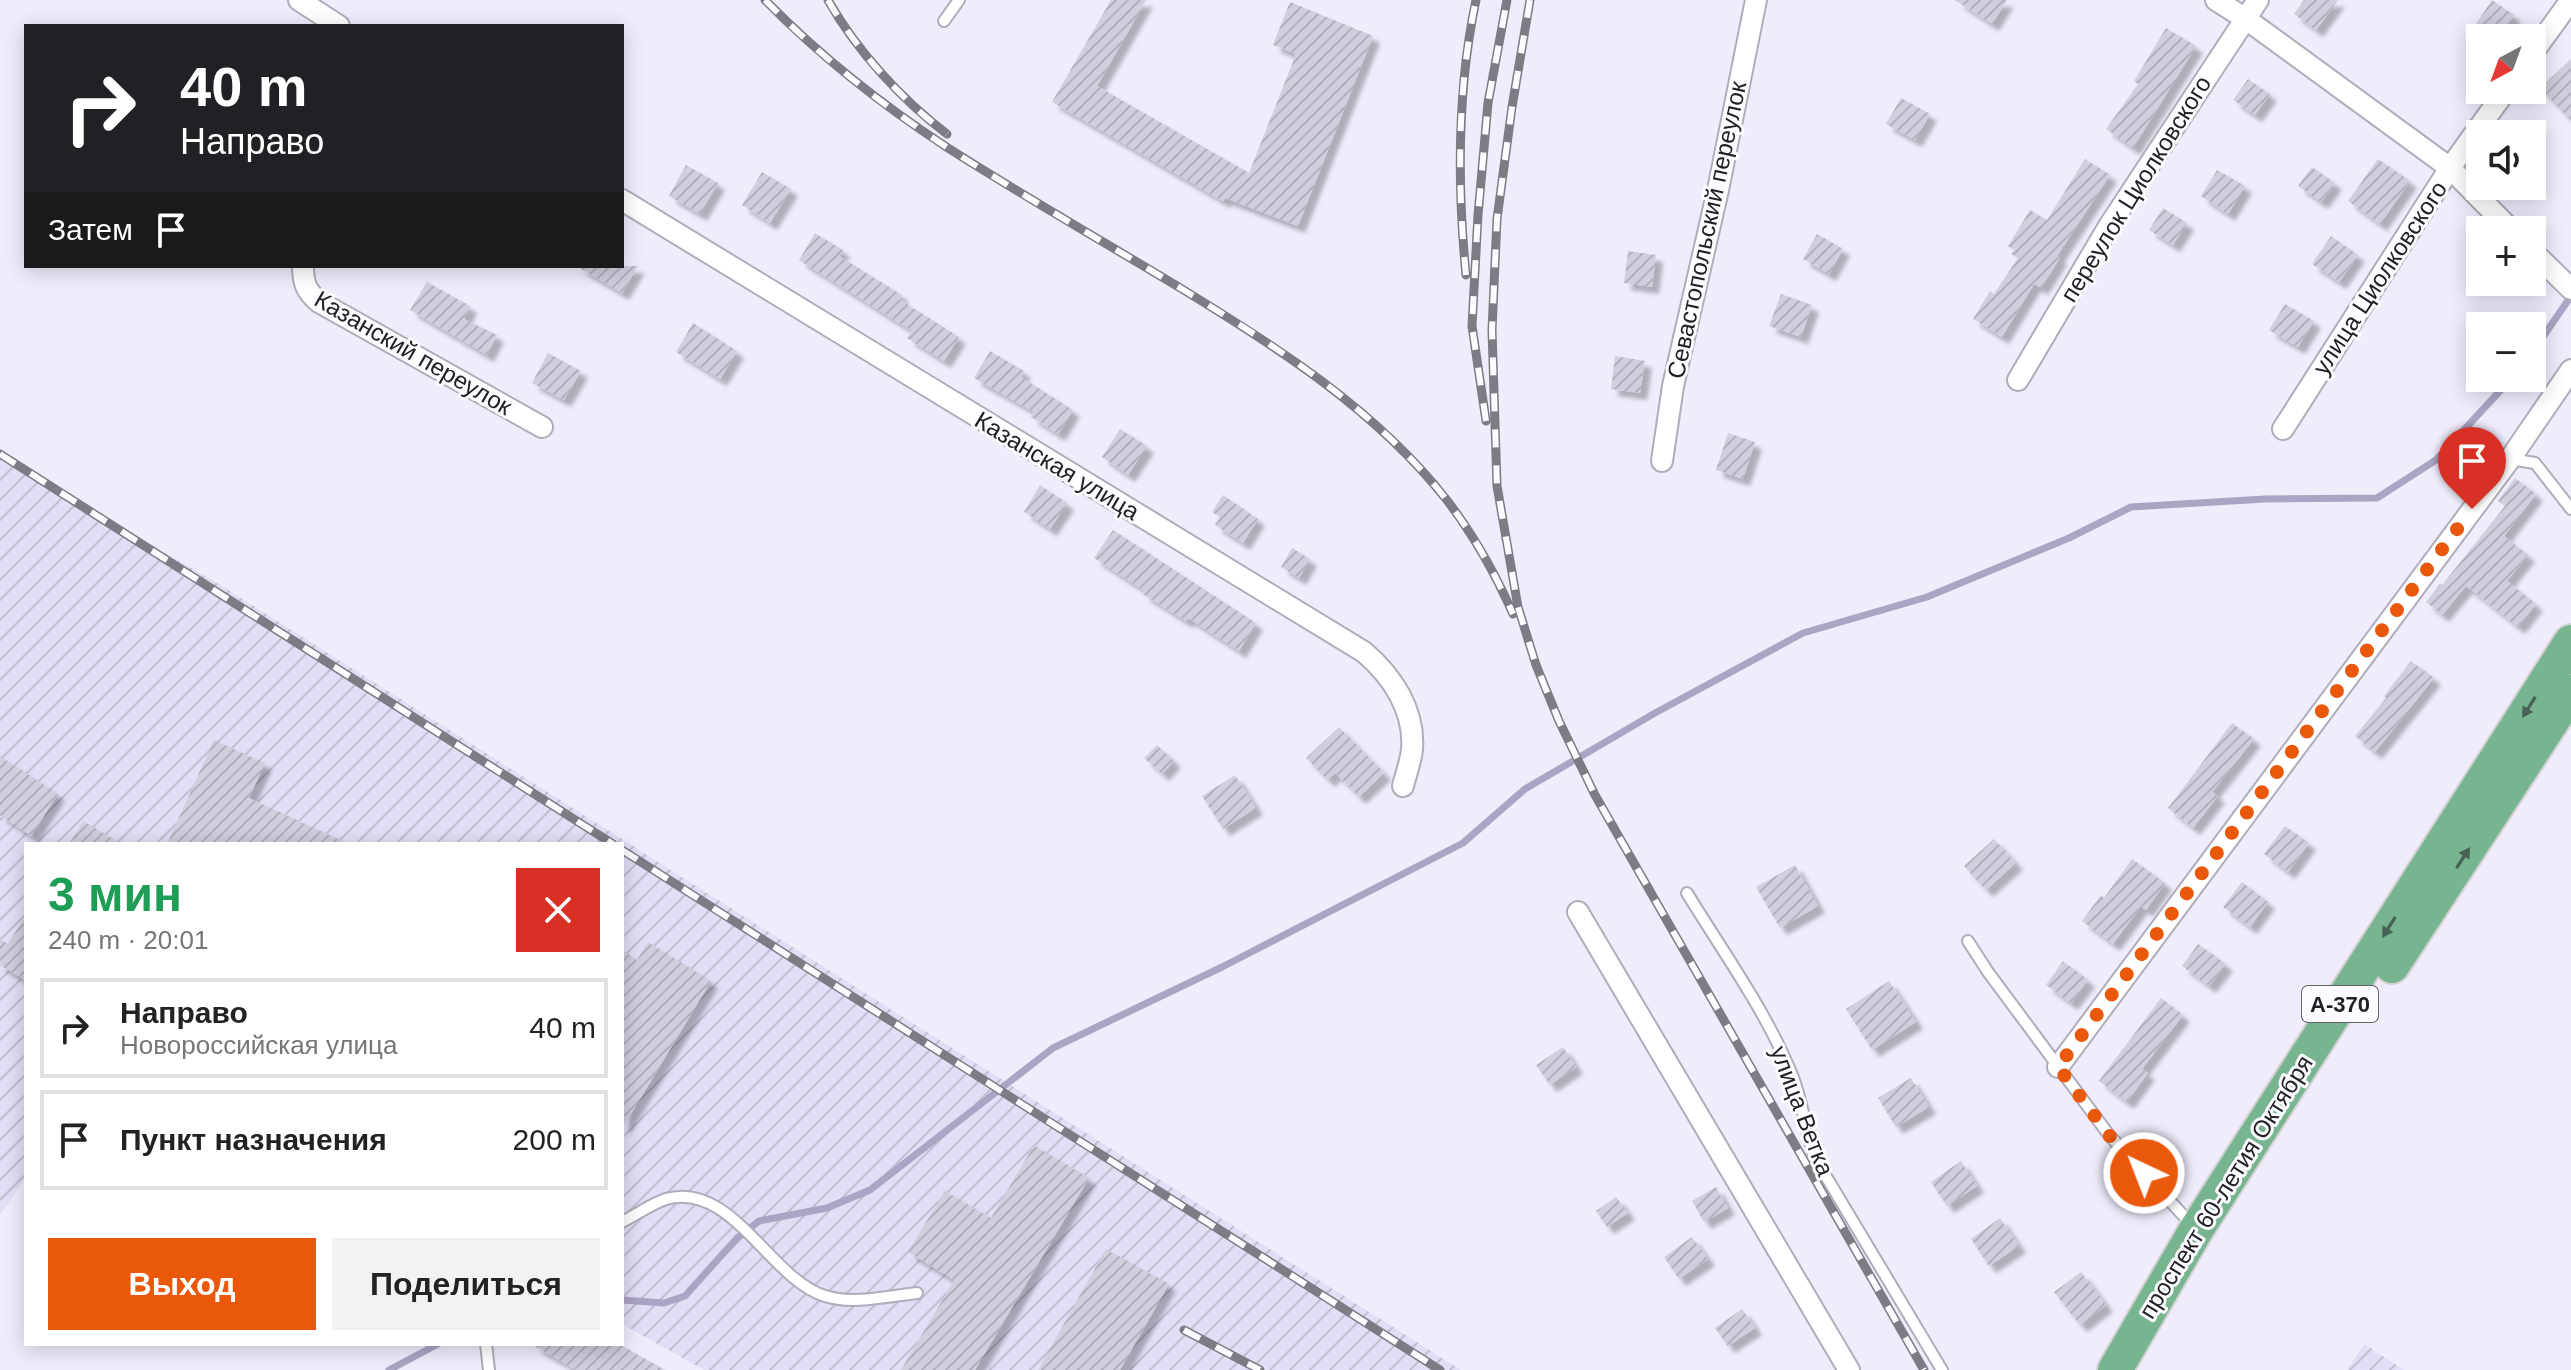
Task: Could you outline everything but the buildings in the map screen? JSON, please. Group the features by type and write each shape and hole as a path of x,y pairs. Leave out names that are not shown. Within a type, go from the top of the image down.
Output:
{"highway":[{"name":"проспект 60-летия Октября","path":"2115,1370 2196,1230 2571,642"},
{"name":"проспект 60-летия Октября","path":"2132,1370 2222,1226 2571,692"}],"street":[{"path":"299,0 336,24"},
{"name":"Севастопольский переулок","path":"1662,461 1673,386 1718,190 1756,0"},
{"path":"2216,0 2450,168 2497,216"},
{"name":"переулок Циолковского","path":"2018,380 2109,226 2258,0"},
{"path":"2546,35 2571,0"},
{"name":"улица Циолковского","path":"2283,429 2450,168 2496,104"},
{"name":"Казанская улица","path":"624,201 1364,652 1395,685 1408,716 1412,751 1403,786"},
{"path":"2546,266 2571,289"},
{"name":"Казанский переулок","path":"303,268 307,291 319,302 542,427"},
{"path":"2058,1067 2510,459 2571,370"},
{"path":"1578,912 1849,1370"}],"lane":[{"path":"944,21 959,0"},
{"path":"2510,459 2535,463 2571,509"},
{"name":"улица Ветка","path":"1687,893 1792,1073 1815,1158 1942,1370"},
{"path":"1968,941 2109,1135 2196,1230"},
{"path":"624,1221 666,1199 698,1200 714,1206 735,1221 793,1277 824,1296 843,1299 917,1293"},
{"path":"487,1348 489,1370"}],"shaded area":[{"path":"0,456 222,586 1461,1370 704,1370 624,1325 624,842 24,842 24,1180 0,1215"},
{"path":"2364,1344 2404,1370 2347,1370"}],"waterway":[{"path":"2546,333 2571,296"},
{"path":"624,1300 664,1303 685,1296 737,1238 759,1221 827,1208 870,1190 1053,1048 1222,967 1463,843 1525,789 1655,713 1803,633 1927,597 2069,538 2131,507 2265,499 2377,498 2436,460 2499,392"},
{"path":"389,1370 434,1346"}],"railway":[{"path":"765,0 830,60 923,132 1253,334 1289,357 1357,409 1389,437 1446,499 1483,554 1513,614"},
{"path":"828,0 881,73 913,106 947,134"},
{"path":"1466,275 1460,137 1465,68 1476,0"},
{"path":"1486,421 1472,326 1488,103 1507,0"},
{"path":"1530,0 1497,219 1492,330 1497,486 1518,607 1536,665 1595,795 1924,1370"},
{"path":"0,454 610,842"},
{"path":"624,851 1440,1370"},
{"path":"1184,1330 1260,1370"}],"route":[{"path":"2144,1173 2109,1135 2058,1067 2472,509"}]}
